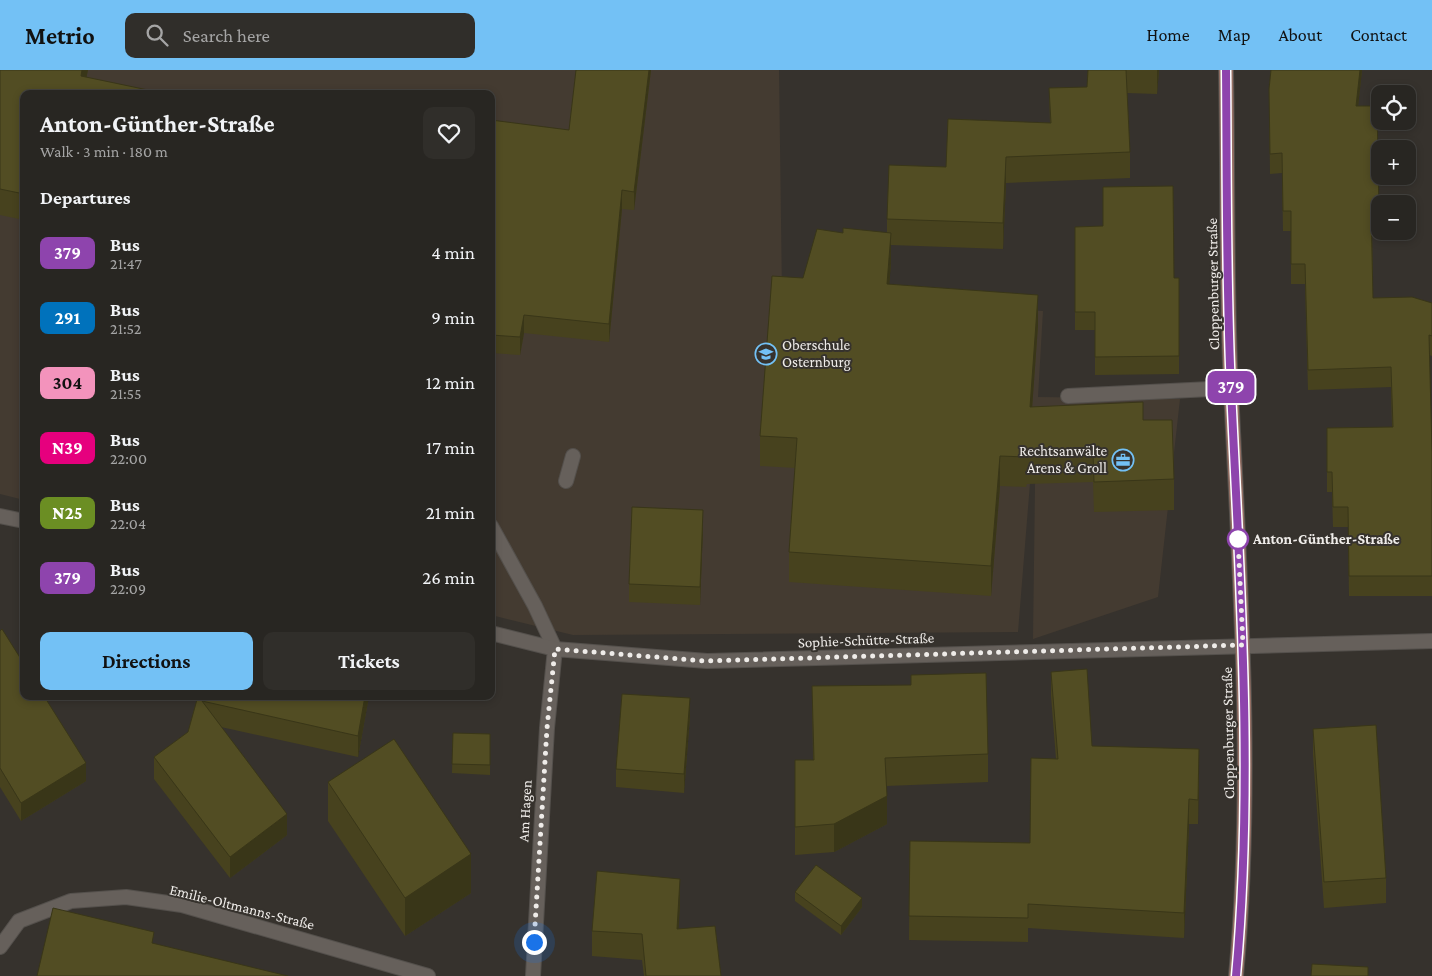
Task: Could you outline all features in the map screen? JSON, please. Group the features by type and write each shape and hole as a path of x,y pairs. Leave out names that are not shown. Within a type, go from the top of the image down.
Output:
{"main road":[{"name":"Cloppenburger Straße","path":"1226,70 1231,388 1243,645 1246,839 1236,976"}],"street":[{"path":"1068,396 1231,388"},
{"path":"566,481 573,456"},
{"path":"0,516 20,520"},
{"path":"495,533 535,606 555,649"},
{"name":"Sophie-Schütte-Straße","path":"495,634 555,649 706,661 1243,645"},
{"path":"1243,645 1432,641"},
{"name":"Am Hagen","path":"533,976 547,728 555,649"},
{"name":"Emilie-Oltmanns-Straße","path":"0,947 19,920 70,901 126,897 182,905 428,976"}],"shaded area":[{"name":"Oberschule Osternburg","path":"0,70 779,70 782,293 1043,311 1038,397 1180,399 1158,597 1033,639 1036,409 1018,632 573,635 495,616 495,90 20,90 20,499 0,494"}],"building":[{"path":"0,70 82,70 81,76 148,90 20,90 20,193 0,189"},
{"path":"576,70 649,70 634,192 622,190 609,324 524,315 520,337 495,335 495,121 569,130"},
{"path":"1088,70 1126,70 1130,152 1006,157 1003,223 887,219 889,165 946,167 948,119 1051,123 1049,88 1087,87"},
{"path":"1271,70 1360,70 1356,106 1371,106 1371,130 1377,130 1378,140 1371,140 1371,185 1379,185 1379,195 1371,195 1373,298 1412,297 1432,303 1432,336 1429,335 1432,452 1432,576 1349,576 1348,507 1333,507 1332,472 1327,472 1327,428 1393,427 1391,367 1308,370 1305,264 1291,264 1291,211 1283,211 1282,153 1270,154 1269,89"},
{"path":"1173,186 1174,278 1179,278 1179,356 1095,357 1095,312 1075,312 1075,227 1103,226 1103,187"},
{"path":"843,228 891,233 887,284 1038,295 1030,407 1143,402 1143,420 1172,420 1174,479 1094,482 1093,452 1027,454 1026,457 1000,456 991,566 789,552 797,438 760,436 772,276 803,278 817,229 843,233"},
{"path":"632,507 703,510 700,587 629,584"},
{"path":"2,629 20,658 20,700 47,700 86,763 21,803 0,768 0,631"},
{"path":"1087,669 1092,746 1199,749 1198,800 1189,799 1184,913 1028,904 1028,918 909,916 910,841 1030,843 1031,758 1058,759 1051,672"},
{"path":"986,673 988,754 885,758 887,796 834,824 795,827 795,760 814,760 812,686 911,685 911,675"},
{"path":"622,694 690,698 684,774 616,769"},
{"path":"197,700 364,700 358,736 202,701 287,814 230,857 154,757 188,732"},
{"path":"1376,725 1386,878 1324,882 1313,729"},
{"path":"453,733 490,734 490,765 452,764"},
{"path":"394,739 471,854 405,898 328,782"},
{"path":"816,865 862,898 841,926 795,892"},
{"path":"597,871 680,879 677,929 715,926 721,976 646,976 642,934 592,931"},
{"path":"53,908 154,932 152,943 288,976 37,976"},
{"path":"1312,964 1368,967 1368,976 1311,976"}],"bus line":[{"name":"379","path":"1226,70 1231,388 1243,645 1246,839 1236,976"}],"place":[{"name":"Oberschule Osternburg","path":"766,354"},
{"name":"Rechtsanwälte Arens & Groll","path":"1123,460"},
{"name":"Anton-Günther-Straße","path":"1238,539"}],"route":[{"path":"534,942 547,728 555,649 706,661 1243,645 1238,539"}]}
